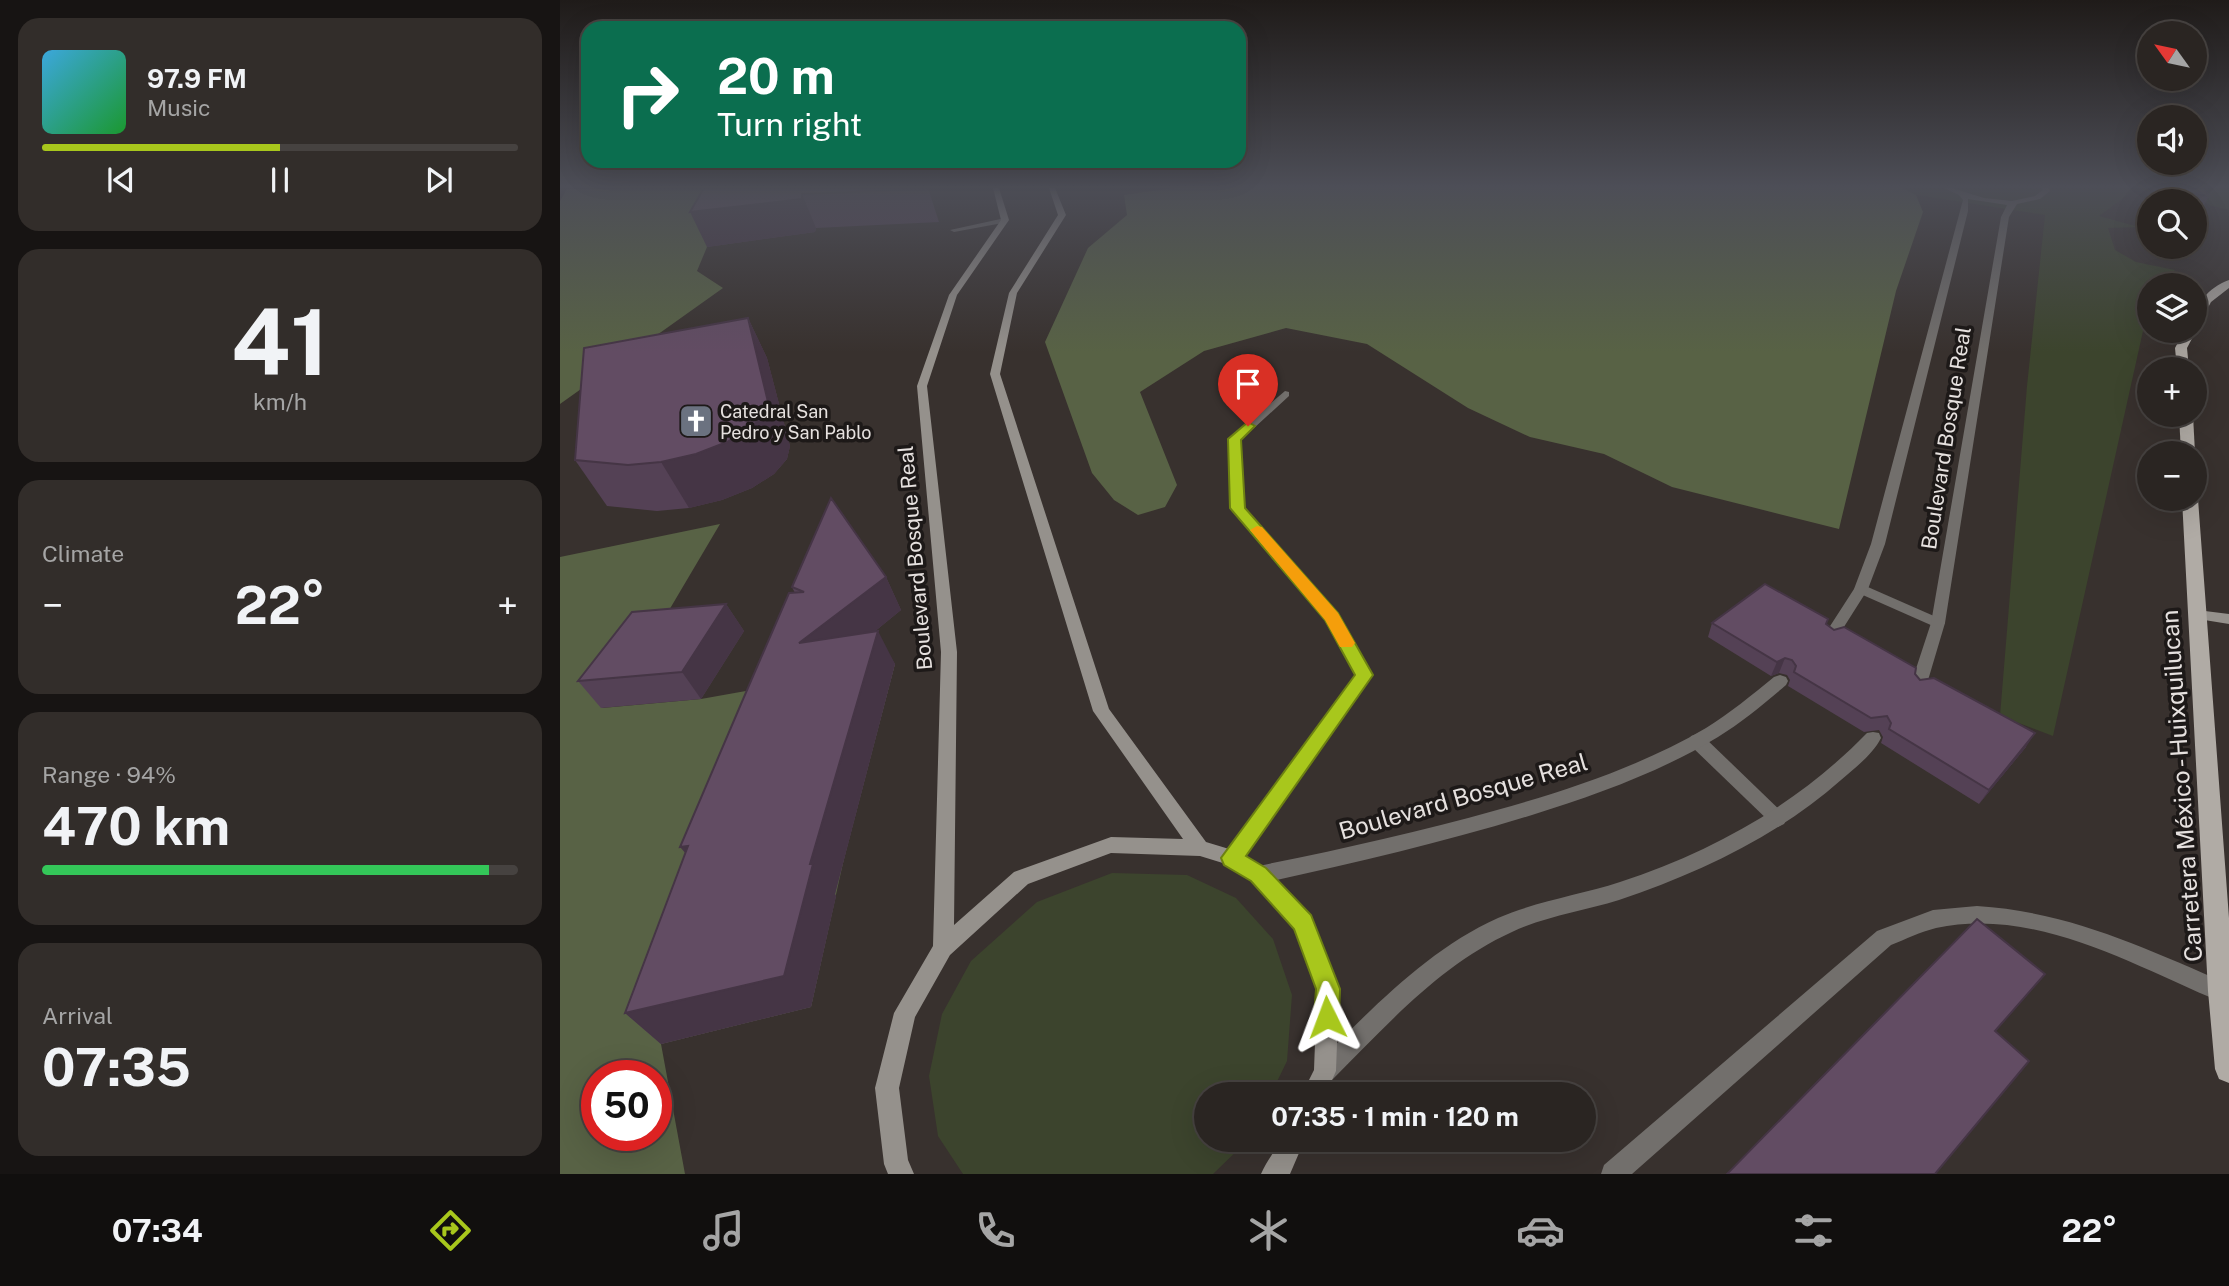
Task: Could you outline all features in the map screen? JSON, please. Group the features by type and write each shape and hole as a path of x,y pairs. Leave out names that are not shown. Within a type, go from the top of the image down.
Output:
{"main road":[{"name":"Boulevard Bosque Real","path":"943,948 949,652 922,386 953,295 989,243"},
{"path":"1045,243 1013,293 995,374 1101,711 1200,848"},
{"path":"2207,299 2229,284"},
{"name":"Carretera México - Huixquilucan","path":"2191,511 2221,992 2229,1069"},
{"path":"2197,615 2229,619"},
{"path":"902,1174 896,1164 887,1088 905,1013 943,948 1021,878 1111,845 1200,848 1232,858 1258,874 1303,922 1328,989 1325,1070 1320,1082"},
{"path":"1281,1172 1288,1152"}],"street":[{"name":"Boulevard Bosque Real","path":"1830,637 1861,589 1878,544 1956,243"},
{"name":"Boulevard Bosque Real","path":"1918,687 1938,623 2001,243"},
{"path":"1232,858 1364,675 1332,617 1238,508 1235,439 1285,394"},
{"path":"1861,589 1938,623"},
{"name":"Boulevard Bosque Real","path":"1258,874 1404,843 1554,802 1624,776 1697,741 1750,709 1780,681"},
{"path":"1325,1070 1409,988 1463,948 1506,925 1623,890 1690,863 1778,819 1850,765 1873,738"},
{"path":"1697,741 1778,819"},
{"path":"1613,1174 1884,938 1937,918 2000,913 2046,922 2105,942 2221,992"}],"green space":[{"path":"560,243 713,243 707,247 697,271 723,288 560,404"},
{"path":"1094,243 1912,243 1896,291 1839,529 1672,487 1604,454 1530,437 1468,408 1367,344 1286,328 1204,351 1140,392 1177,485 1165,507 1138,515 1114,500 1092,473 1045,342 1088,248"},
{"path":"2042,243 2113,243 2115,250 2136,262 2175,270 2172,273 2137,273 2137,343 2140,343 2053,736 2000,716 2027,386"},
{"path":"720,524 652,639 602,708 701,699 895,664 845,854 811,1007 661,1044 664,1060 581,1060 581,1151 672,1151 672,1104 685,1174 560,1174 560,557"},
{"path":"1112,873 1187,875 1236,898 1273,939 1292,995 1287,1061 1277,1082 1194,1082 1194,1152 1236,1152 1213,1174 963,1174 938,1136 929,1076 942,1014 971,961 1037,902"}],"building":[{"path":"748,318 768,402 765,414 750,428 727,442 696,454 661,462 628,465 575,460 584,348"},
{"path":"831,498 886,577 799,643 878,631 810,864 813,864 784,976 625,1013 688,846 680,847 789,593 804,592 792,587"},
{"path":"1765,584 1828,619 1826,624 1834,630 1844,627 1916,668 1915,674 1920,680 1934,678 2035,733 1989,790 1889,729 1891,723 1887,716 1871,718 1794,672 1796,666 1792,660 1785,658 1777,662 1712,623"},
{"path":"726,604 682,672 578,681 632,612"},
{"path":"1977,919 2045,974 1995,1031 2029,1061 1935,1174 1727,1174"}],"slow traffic":[{"path":"1257,530 1332,617 1346,643"}],"place":[{"name":"Catedral San Pedro y San Pablo","path":"696,421"}],"route":[{"path":"1248,426 1235,439 1238,508 1332,617 1364,675 1232,858 1258,874 1303,922 1328,989 1327,1017"}]}
